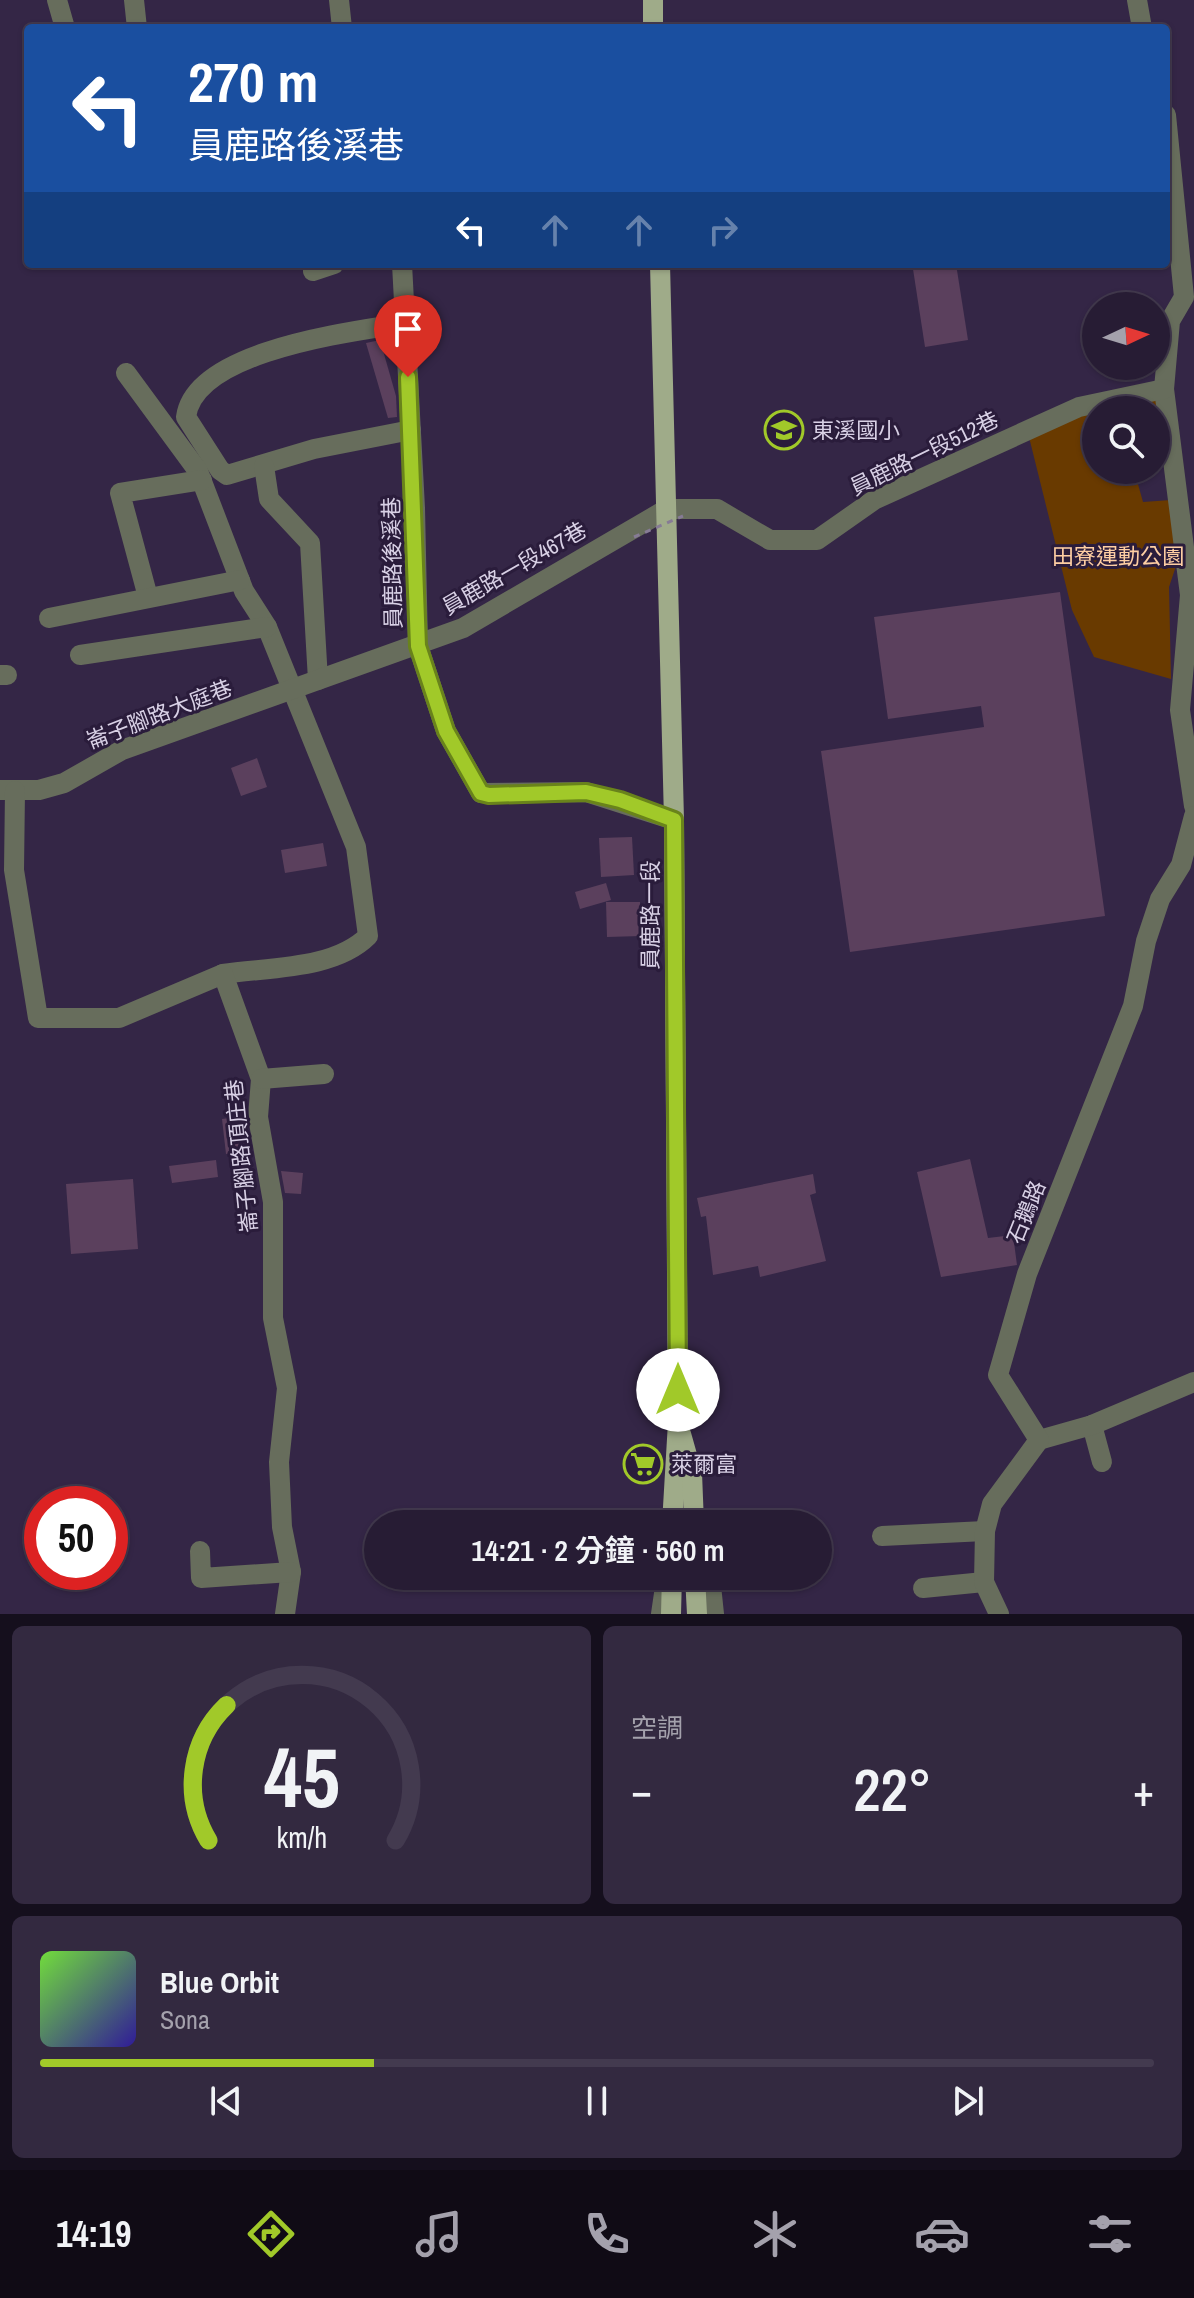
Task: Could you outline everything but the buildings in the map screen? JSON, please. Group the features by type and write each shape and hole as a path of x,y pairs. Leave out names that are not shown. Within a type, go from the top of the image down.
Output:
{"main road":[{"path":"653,0 653,24"},
{"name":"員鹿路一段","path":"660,268 675,512 678,1422 673,1510"},
{"name":"員鹿路一段","path":"678,1422 692,1473 693,1510"},
{"path":"670,1590 671,1614"},
{"path":"696,1590 697,1614"}],"street":[{"path":"57,0 64,24"},
{"path":"134,0 137,24"},
{"path":"339,0 342,24"},
{"path":"1137,0 1141,24"},
{"path":"1170,155 1184,297 1170,321 1164,389 1192,595 1180,710 1194,806"},
{"path":"313,271 322,268"},
{"name":"員鹿路後溪巷","path":"402,268 418,646 446,731 481,793 586,792 620,800 674,820"},
{"path":"405,323 277,349 235,364 198,390 188,405 186,417 220,470 227,475 314,449 411,430"},
{"path":"8,790 14,870 38,1018 119,1018 223,974 302,964 355,949 368,936 356,847 267,627 240,580 202,480 126,373"},
{"name":"員鹿路一段512巷","path":"675,512 717,509 770,540 817,540 874,500 1065,413 1164,389"},
{"path":"264,466 269,499 310,543 318,680"},
{"path":"148,597 120,493 202,480"},
{"name":"員鹿路一段467巷","path":"290,689 463,628 675,512"},
{"path":"49,618 240,580"},
{"path":"80,655 267,627"},
{"name":"崙子腳路大庭巷","path":"8,790 64,783 122,750 290,689"},
{"name":"石鵝路","path":"1039,1440 998,1375 1027,1274 1133,1006 1146,941 1160,899 1181,865 1194,816"},
{"name":"崙子腳路頂庄巷","path":"223,974 261,1079 258,1117 273,1202 273,1318 287,1388 279,1462 282,1527 291,1572 285,1614"},
{"path":"261,1079 324,1074"},
{"path":"999,1614 984,1582 985,1531 992,1504 1039,1440 1092,1425 1194,1382"},
{"path":"1092,1425 1102,1462"},
{"path":"882,1536 985,1531"},
{"path":"200,1551 201,1578 291,1572"},
{"path":"923,1588 984,1582"},
{"path":"661,1614 666,1590"},
{"path":"711,1590 714,1614"}],"path":[{"path":"634,537 675,512"}],"green space":[{"name":"田寮運動公園","path":"1082,416 1082,484 1138,484 1143,502 1171,500 1178,560 1169,587 1171,679 1094,657 1072,610 1029,437"}],"place":[{"name":"東溪國小","path":"784,430"},
{"name":"萊爾富","path":"643,1464"}],"route":[{"path":"408,377 418,646 446,731 469,774 481,793 489,795 586,792 620,800 674,820 678,1390"}]}
